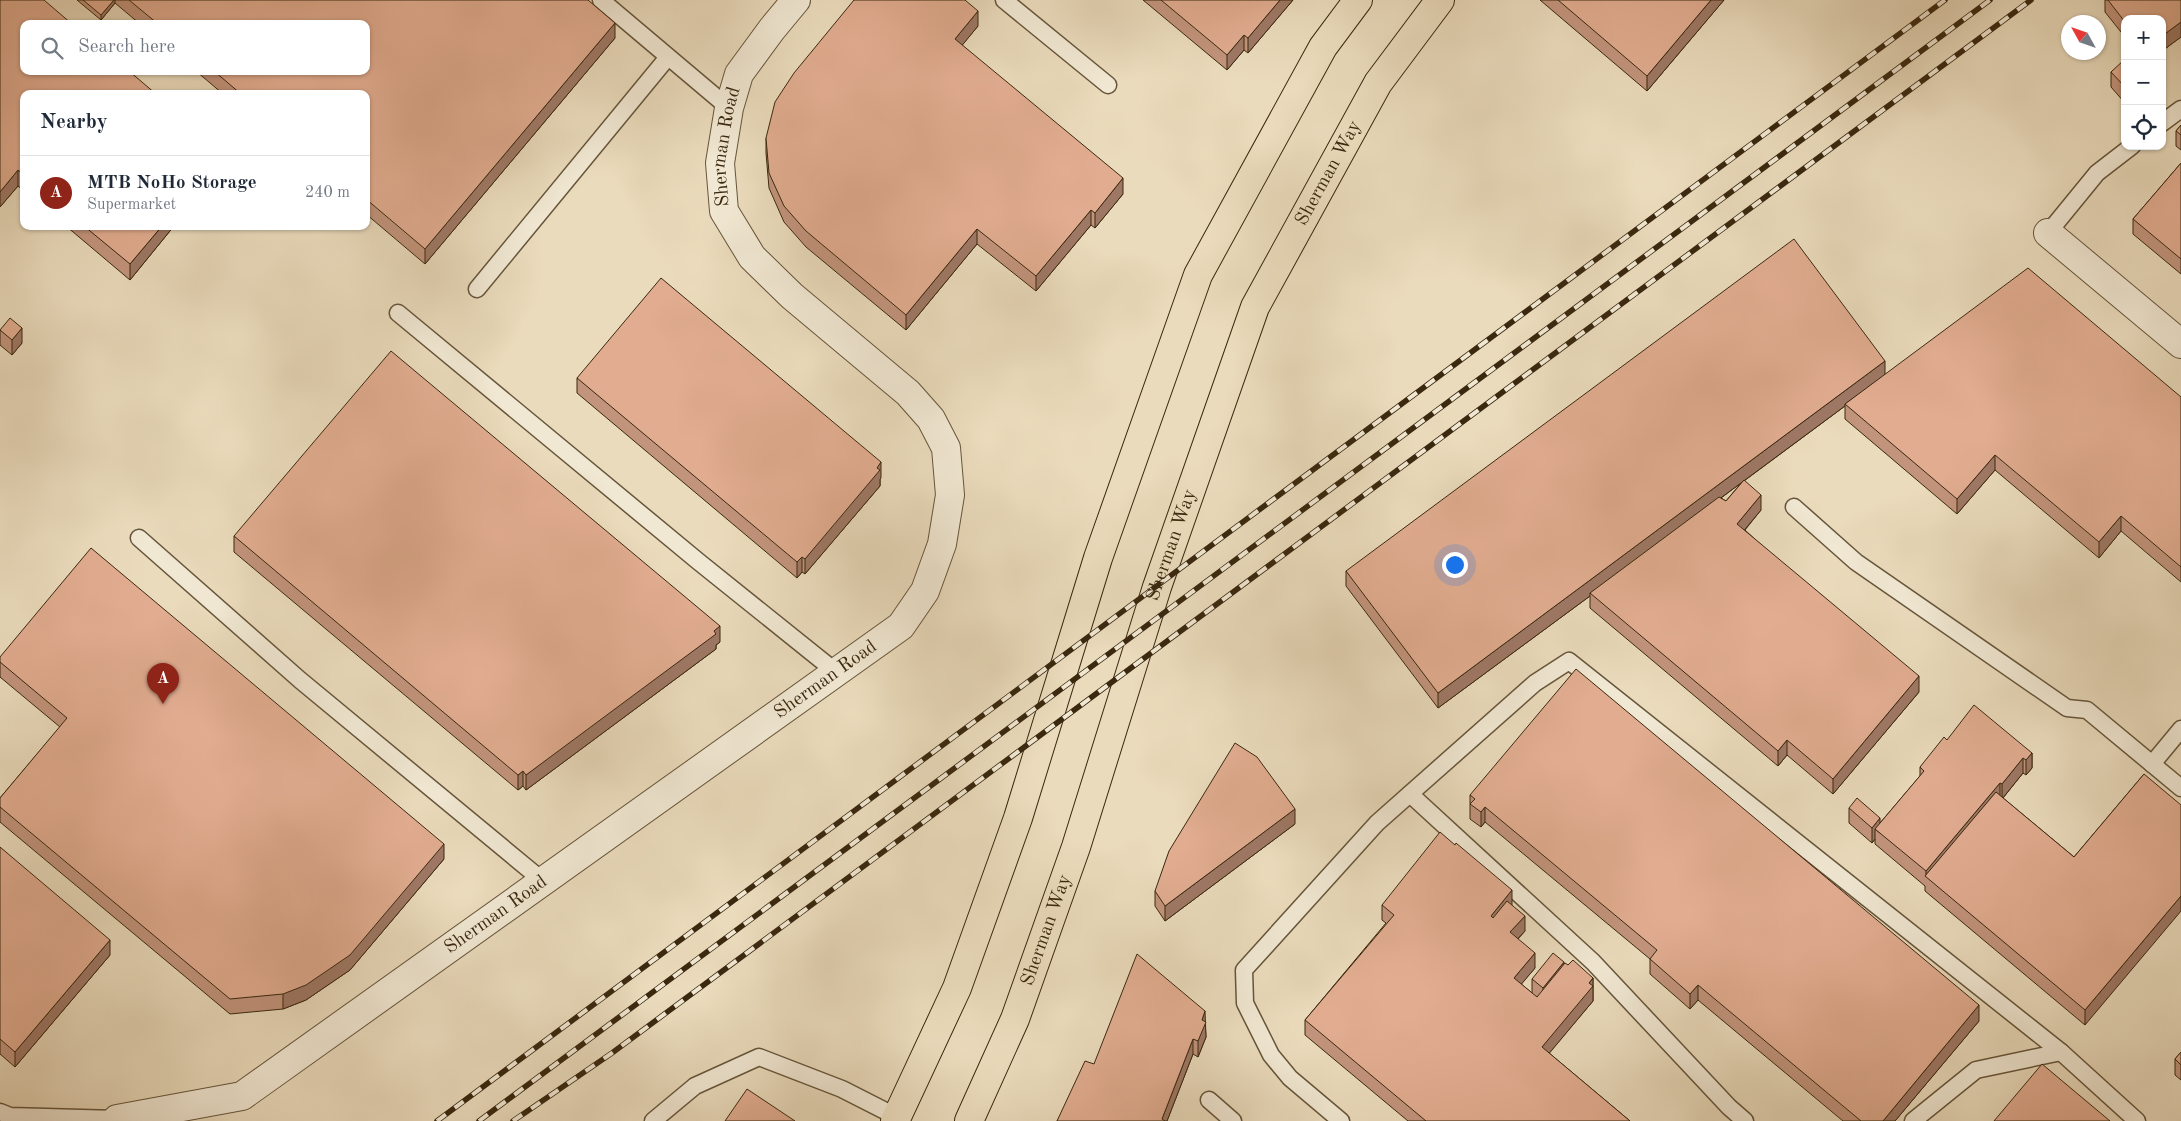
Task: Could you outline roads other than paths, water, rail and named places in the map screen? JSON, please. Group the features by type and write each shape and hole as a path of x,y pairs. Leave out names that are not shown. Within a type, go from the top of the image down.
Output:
{"main road":[{"path":"896,1119 957,988 1018,818 1098,558 1198,275 1323,46 1358,0"},
{"name":"Sherman Way","path":"969,1121 1014,1019 1076,847 1157,587 1255,307 1378,83 1440,0"}],"street":[{"name":"Sherman Road","path":"117,1119 242,1096 901,626 925,591 942,544 950,496 946,448 931,419 908,394 792,296 752,257 724,211 720,163 729,108 739,74 796,0"},
{"path":"2048,233 2181,344"}],"lane":[{"path":"601,0 729,108"},
{"path":"1004,0 1108,85"},
{"path":"477,289 668,57"},
{"path":"2166,121 2181,109"},
{"path":"2048,233 2098,173 2127,150"},
{"path":"398,313 699,562 836,672"},
{"path":"1794,507 1856,562 2067,708 2087,710 2181,788"},
{"path":"140,538 300,680 543,881"},
{"path":"1340,1121 1290,1078 1271,1055 1245,1003 1244,970 1377,823 1535,683 1569,661 2061,1052 2136,1121"},
{"path":"2152,764 2181,730"},
{"path":"1410,794 1593,962 1729,1107 1745,1121"},
{"path":"1913,1121 1976,1070 2061,1052"},
{"path":"653,1121 695,1086 760,1057 842,1089 896,1119"},
{"path":"1209,1100 1234,1121"},
{"path":"0,1112 10,1116 117,1119"}],"railway":[{"path":"437,1121 1945,0"},
{"path":"479,1121 1990,0"},
{"path":"513,1121 612,1053 2031,0"}],"place":[{"name":"MTB NoHo Storage","path":"163,704"}]}
